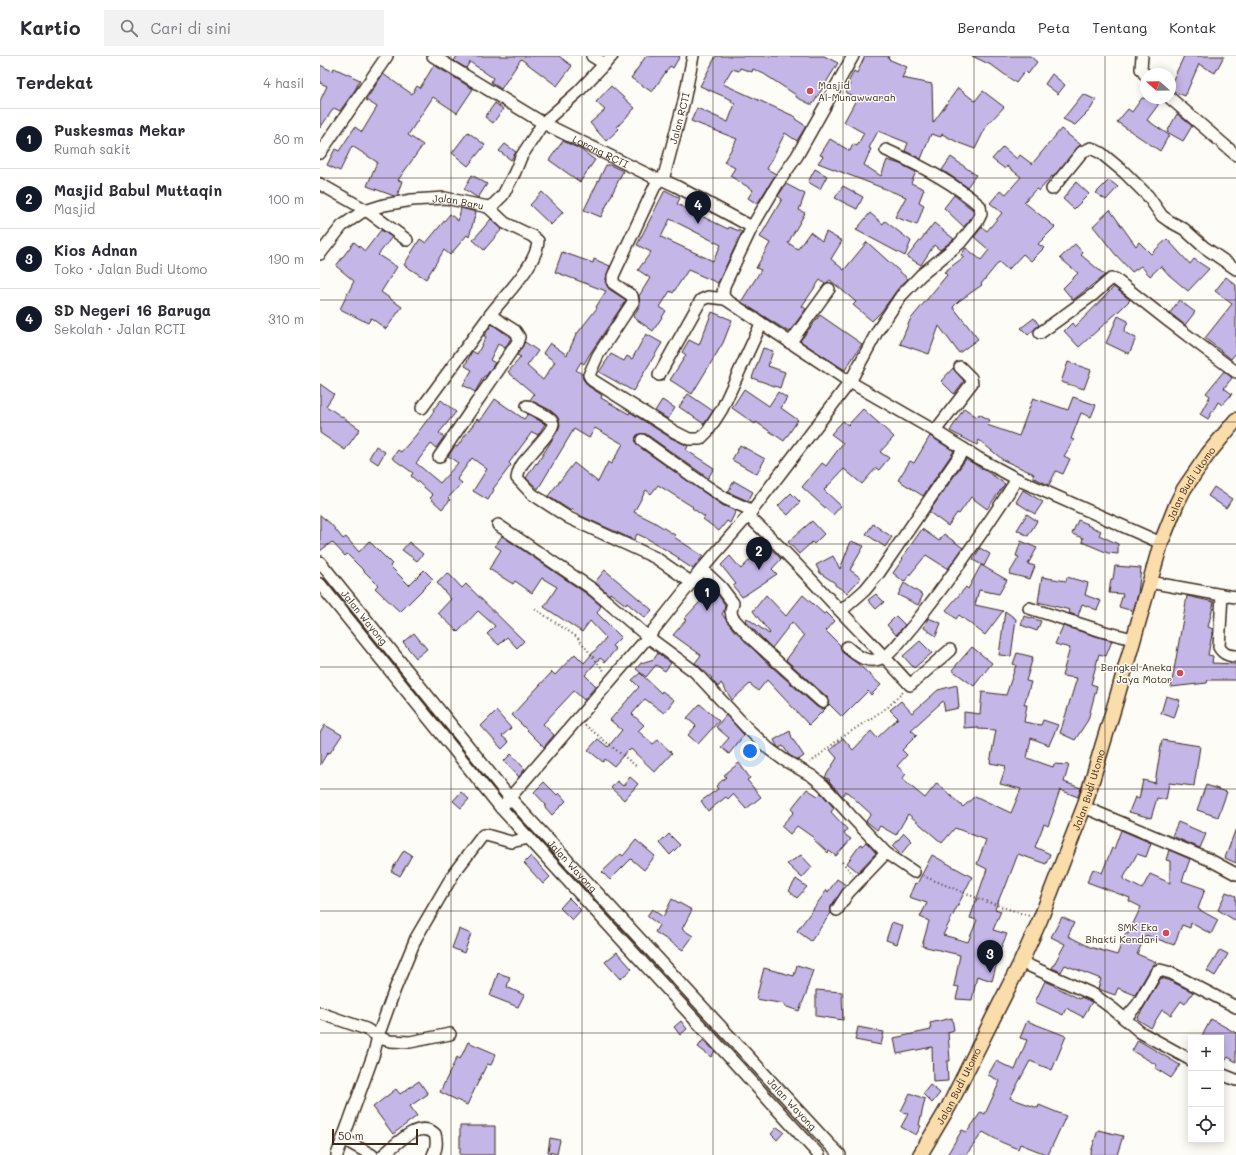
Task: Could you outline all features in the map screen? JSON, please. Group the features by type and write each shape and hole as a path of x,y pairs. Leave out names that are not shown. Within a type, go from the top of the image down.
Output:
{"main road":[{"name":"Jalan Budi Utomo","path":"920,1155 949,1106 1022,962 1040,920 1084,807 1161,543 1184,489 1208,454 1236,420"}],"street":[{"path":"320,153 387,56"},
{"name":"Lorong RCTI","path":"433,56 543,123 676,186 752,227"},
{"path":"592,56 608,60"},
{"name":"Jalan RCTI","path":"693,56 684,102 661,180 655,186 613,276 613,283 632,296 633,302 598,355 589,375 592,380 675,432 690,439 700,439 708,431 722,409 761,324"},
{"path":"725,299 723,294 724,286 752,227 778,183 797,156 853,56"},
{"path":"1141,68 1142,56"},
{"name":"Jalan Baru","path":"320,254 342,226 366,210 384,205 412,200 445,198 488,207 494,206 503,195 521,157 543,123 578,92 608,60"},
{"path":"1176,103 1236,155"},
{"path":"1052,189 1082,152 1091,148 1111,161 1124,172 1148,196 1162,216 1184,229 1204,247 1236,269"},
{"path":"501,808 648,636 749,513 850,382 878,330 902,296 921,275 960,243 977,222 981,214 980,206 965,193 922,167 886,150"},
{"path":"320,184 366,210 407,240"},
{"path":"422,408 490,315 517,282 534,258 538,249 538,241 532,236 501,220 488,207"},
{"path":"1040,333 1094,294 1111,278 1115,279 1236,372"},
{"path":"790,343 830,288"},
{"path":"659,375 701,300 708,297 725,299 850,382 1017,479 1161,543"},
{"path":"439,457 517,343 518,337 515,331 490,315"},
{"path":"935,431 972,383 971,378 960,367"},
{"path":"528,406 550,418 553,425 545,437 522,464 517,478 521,483 532,494 569,518 656,558 692,582"},
{"path":"642,440 708,487 749,513 886,657 910,685 950,650"},
{"path":"841,611 865,590 878,573 964,449"},
{"path":"847,647 856,656 869,661 886,657 918,619 956,569 1017,479"},
{"path":"498,525 591,588 648,636 694,671 747,728 769,749 784,760 812,776 823,785 857,824 886,853 914,872"},
{"name":"Jalan Wayong","path":"320,562 510,798 840,1155"},
{"path":"702,569 733,603 731,611 732,617 762,647 822,702"},
{"path":"1149,582 1236,597"},
{"name":"Jalan Wayong","path":"320,584 501,808 819,1155"},
{"path":"1222,595 1219,647 1225,654 1229,656 1236,656"},
{"path":"1030,608 1105,632 1133,639"},
{"path":"1084,807 1210,860 1236,874"},
{"path":"337,1155 374,1053 378,1036 395,989 416,938 454,873 482,836 486,835 510,842 529,838"},
{"path":"837,910 848,893 886,853"},
{"path":"1022,962 1094,995 1136,1029 1151,1039 1188,1058"},
{"path":"1125,1019 1138,1004 1157,972 1160,970 1171,973 1236,1007"},
{"path":"320,1013 366,1029 390,1041 410,1042 450,1034"},
{"path":"1224,1075 1236,1080"},
{"path":"383,1155 408,1135 419,1129 428,1129 435,1134 436,1140 433,1155"},
{"path":"343,1139 372,1155"}],"path":[{"path":"535,608 577,637 611,679"},
{"path":"802,771 838,740 888,707 910,685"},
{"path":"578,719 636,766"},
{"path":"914,872 982,900 1040,920"}],"building":[{"path":"457,56 559,56 572,66 557,86 521,59 501,89 491,82 493,78 470,62 466,68 454,61"},
{"path":"646,56 680,56 673,68 670,66 652,92 631,78"},
{"path":"716,56 824,56 838,63 813,104 796,97 796,95 764,74 753,69 752,72 740,68 739,71 732,69 723,84 796,117 795,119 806,126 797,141 785,133 767,169 776,174 757,204 748,198 753,190 730,176 735,168 724,162 737,139 691,121 697,108 728,122 735,104 731,102 732,100 700,86"},
{"path":"865,56 889,56 888,59 907,67 902,78 932,84 933,123 958,88 975,101 983,91 1004,107 987,125 975,149 942,134 941,137 931,134 921,159 905,151 908,143 878,131 869,148 871,149 864,165 881,176 887,160 900,164 916,172 911,183 924,189 919,202 924,205 917,225 895,217 906,197 818,163 823,156 820,155 830,139 850,151 853,144 857,146 864,133 844,122 857,98 846,93 850,84 848,83 854,71 857,73"},
{"path":"972,56 1030,56 1037,62 1028,74 1025,71 1016,83 993,66"},
{"path":"1184,56 1224,56 1215,73 1199,64 1185,96 1176,92 1176,73"},
{"path":"320,65 332,71 334,68 360,80 355,90 340,111 334,108 320,128 320,101 327,86 320,83"},
{"path":"434,65 473,89 457,113 433,97 408,135 423,145 398,180 402,181 397,196 367,186 377,162 352,146 340,171 327,165 335,149 339,151 355,127 362,132 377,107 366,100 383,74 412,94 417,86 420,88"},
{"path":"1052,74 1065,85 1058,94 1045,84"},
{"path":"611,86 635,108 617,127 619,129 606,141 590,123 605,110 596,102"},
{"path":"1083,94 1096,100 1090,110 1075,125 1063,119"},
{"path":"1140,101 1140,104 1158,104 1147,120 1169,135 1160,151 1117,122 1128,109 1132,112"},
{"path":"495,103 503,109 493,123 485,117"},
{"path":"1177,114 1192,126 1183,141 1167,132"},
{"path":"1061,129 1081,145 1039,191 1036,189 1024,202 1055,227 1038,244 1044,248 1031,261 1023,254 1008,270 999,262 981,284 982,285 953,307 978,339 959,353 939,326 929,354 900,344 910,320 947,275 944,272 964,257 961,255 966,248 981,260 989,250 974,237 982,227 987,231 1002,213 990,203 1001,190 1006,194 1021,177 1007,166 1005,169 992,159 1003,147 1017,159 1020,155 1032,164"},
{"path":"468,132 485,145 468,166 452,153"},
{"path":"563,141 580,149 595,160 580,182 549,160"},
{"path":"505,144 516,152 511,160 499,151"},
{"path":"951,157 976,175 967,187 942,170"},
{"path":"606,165 610,165 623,171 601,217 584,210"},
{"path":"815,169 827,176 820,189 808,182"},
{"path":"472,175 487,184 478,198 464,189"},
{"path":"1109,180 1118,187 1106,200 1096,193"},
{"path":"1076,182 1089,194 1074,209 1063,199"},
{"path":"786,184 805,194 799,210 805,213 788,243 798,249 810,232 822,241 826,232 842,241 831,259 844,270 867,242 908,279 900,286 881,312 872,321 853,305 856,302 830,280 825,284 820,280 802,306 806,309 789,332 741,302 761,270 756,268 770,243 760,237 782,199 778,196"},
{"path":"843,186 863,197 857,209 835,198"},
{"path":"665,190 680,198 677,204 728,229 729,227 742,232 718,283 688,270 673,293 670,291 660,307 666,311 653,331 633,317 640,305 639,296 650,278 638,270 651,252 637,245","holes":["670,219 721,245 713,261 661,237"]},
{"path":"542,192 563,212 551,225 530,205"},
{"path":"954,195 973,210 974,213 964,227 944,208"},
{"path":"461,208 476,212 469,237 467,235 450,255 444,250 426,279 404,265 420,239 426,243 450,214 458,221"},
{"path":"1110,210 1136,246 1139,242 1151,254 1167,239 1190,264 1194,259 1209,269 1188,291 1161,266 1150,276 1141,266 1132,272 1115,254 1093,226"},
{"path":"870,213 883,224 885,221 911,241 905,256 856,230"},
{"path":"491,219 502,229 484,250 473,240"},
{"path":"934,223 954,239 940,250 934,245 921,265 907,257"},
{"path":"381,230 392,237 378,255 397,267 381,292 402,307 386,329 371,318 368,323 340,309 354,281 336,266 354,242 365,251"},
{"path":"1075,244 1083,253 1081,255 1105,275 1073,300 1063,288 1078,273 1060,258"},
{"path":"562,252 593,263 594,259 610,266 605,282 609,289 626,300 584,364 581,362 576,370 582,374 583,379 588,386 602,395 601,398 629,414 630,412 671,438 688,446 686,450 714,468 708,478 646,434 639,434 636,436 636,443 638,446 722,505 736,511 730,523 727,521 719,531 703,519 705,517 692,508 693,507 658,485 651,494 646,490 634,512 675,535 674,537 703,556 693,569 678,559 679,558 648,539 637,534 634,540 581,516 572,509 571,511 548,496 574,463 598,482 608,462 611,464 623,444 595,428 589,438 574,429 538,489 526,478 536,463 537,464 560,425 557,416 550,410 530,400 534,394 508,372 521,357 517,355 525,342 538,351 527,366 543,380 555,362 543,353 550,343 567,355 576,335 597,308 596,307 606,291 555,272"},
{"path":"1226,277 1236,285 1236,353 1231,359 1205,338 1232,304 1215,291"},
{"path":"1114,287 1130,300 1079,347 1064,331 1072,323 1075,327"},
{"path":"1179,300 1195,312 1185,325 1170,313"},
{"path":"712,312 732,320 723,343 692,394 670,380 686,355 682,352 689,340 699,345"},
{"path":"820,315 862,344 845,370 800,341"},
{"path":"1118,316 1128,321 1124,332 1136,338 1129,354 1106,343"},
{"path":"1034,318 1039,325 1028,335 1021,328"},
{"path":"492,324 511,338 505,348 498,344 490,360 495,363 486,376 484,376 475,392 463,385 472,370 465,366 472,351 477,354 486,337 484,336"},
{"path":"646,334 662,343 633,391 599,372 611,354 624,361 627,356 632,359"},
{"path":"763,348 773,351 768,366 785,372 780,388 752,378"},
{"path":"1068,362 1091,370 1084,389 1061,382"},
{"path":"953,368 964,381 954,394 941,381"},
{"path":"1224,371 1232,378 1224,388 1232,394 1222,405 1218,402 1208,419 1200,414 1210,396 1206,393"},
{"path":"320,384 334,394 326,406 360,429 345,450 320,433"},
{"path":"744,389 769,406 778,392 787,398 781,408 798,420 784,441 732,408"},
{"path":"688,394 713,411 704,424 679,407"},
{"path":"1073,397 1096,405 1091,417 1081,413 1071,439 1074,440 1064,456 1070,459 1063,474 1056,471 1049,485 1032,477 1034,474 1003,460 979,440 977,445 950,431 964,408 977,417 979,414 990,420 987,425 1019,436 1033,398 1068,410"},
{"path":"495,399 524,419 528,414 545,424 538,435 532,432 509,463 511,465 493,489 494,490 488,500 473,491 487,469 472,458 457,479 462,483 448,498 450,500 442,509 430,498 433,495 411,476 413,473 392,458 398,450 401,452 416,435 441,400 456,412 439,433 444,437 436,448 431,444 416,463 440,483 458,463 448,456 455,446 457,447 477,419 480,421"},
{"path":"662,400 675,408 668,419 655,411"},
{"path":"863,409 894,437 880,452 889,458 879,470 876,468 862,484 844,469 824,490 841,506 833,515 802,487 822,463 826,466 843,443 831,434 843,421 848,425"},
{"path":"930,436 954,451 923,496 898,480 910,461 914,463"},
{"path":"740,445 765,459 757,474 732,460"},
{"path":"376,446 385,452 378,464 369,458"},
{"path":"966,459 1005,484 987,509 971,497 948,526 929,512"},
{"path":"734,481 753,492 748,501 728,492"},
{"path":"1214,487 1232,499 1226,508 1208,496"},
{"path":"1023,490 1043,502 1035,514 1016,502"},
{"path":"791,493 800,502 788,515 778,506"},
{"path":"1027,514 1037,521 1028,536 1017,530"},
{"path":"320,515 331,524 343,539 346,537 359,552 369,541 392,564 390,566 409,585 424,570 433,579 400,612 375,588 378,585 347,554 345,556 332,542 320,551"},
{"path":"1078,520 1101,531 1099,535 1118,544 1118,554 1108,553 1082,542 1083,538 1072,534"},
{"path":"812,521 824,534 814,544 812,542 799,554 788,542"},
{"path":"873,524 892,537 885,547 866,534"},
{"path":"922,529 939,541 944,534 963,548 948,569 926,555 904,582 893,573"},
{"path":"502,536 587,594 601,606 597,613 621,637 612,646 616,649 605,662 600,658 585,675 596,686 584,700 574,691 543,724 554,735 544,747 512,715 552,672 555,675 575,654 584,663 606,638 590,621 582,632 544,607 557,587 542,578 532,593 515,581 513,584 489,569 501,550 495,546"},
{"path":"851,541 864,546 850,570 861,578 847,593 820,573 816,565 833,556 840,569"},
{"path":"1021,541 1037,548 1028,564 1035,566 1030,579 1009,574 1019,557 1016,556"},
{"path":"409,542 423,554 417,561 402,550"},
{"path":"766,543 781,559 772,569 777,574 742,597 733,586 736,584 721,565 730,556 741,569"},
{"path":"980,548 990,554 984,566 973,560"},
{"path":"981,565 1007,580 999,594 979,590 975,605 1003,611 985,635 959,615 956,619 946,610 966,587 968,589"},
{"path":"1115,566 1141,568 1138,594 1133,611 1119,607 1123,594 1109,593"},
{"path":"605,570 652,610 645,618 627,603 626,605 610,593 609,595 595,582"},
{"path":"448,573 462,588 466,584 524,641 517,648 507,637 499,645 487,634 495,626 478,611 458,632 438,613 451,599 437,583"},
{"path":"1042,577 1066,581 1067,577 1088,583 1085,595 1101,601 1097,610 1082,604 1078,616 1069,613 1070,610 1038,602"},
{"path":"904,583 923,595 918,605 898,595"},
{"path":"711,590 719,596 725,605 722,614 735,632 736,631 763,659 817,707 821,709 826,708 809,725 767,680 758,691 750,684 732,700 721,683 718,687 711,679 712,678 695,663 701,655 673,635 686,620 684,619"},
{"path":"876,594 884,602 876,609 868,600"},
{"path":"766,595 786,616 803,595 824,614 826,612 835,621 826,631 840,645 842,652 857,663 881,685 871,695 868,691 842,717 829,704 828,706 829,700 827,697 786,660 804,636 792,622 772,648 745,621 747,618 769,634 770,633 753,611"},
{"path":"1187,596 1214,602 1208,627 1213,629 1208,655 1213,656 1212,663 1236,664 1236,680 1208,680 1207,683 1171,687"},
{"path":"1005,611 1016,619 1011,656 999,655"},
{"path":"896,616 905,625 896,635 887,625"},
{"path":"1024,616 1041,621 1037,631 1021,625"},
{"path":"928,618 941,623 936,636 924,628"},
{"path":"1063,626 1112,641 1106,656 1099,654 1091,684 1097,686 1088,720 1075,740 1060,733 1077,678 1062,676 1070,648 1055,644"},
{"path":"414,633 427,649 416,658 403,642"},
{"path":"920,641 932,653 914,668 903,656"},
{"path":"972,647 992,663 974,686 952,670"},
{"path":"658,653 671,663 665,671 656,665 646,677 636,669 641,663 654,659"},
{"path":"1017,653 1033,657 1026,681 1031,682 1024,705 1027,705 1024,722 1041,725 1043,720 1058,725 1049,745 1031,738 1027,758 1053,767 1054,764 1069,765 1064,782 1081,788 1078,797 1060,790 1048,826 1044,824 1035,847 1050,854 1046,864 1018,854 995,909 1001,911 993,930 1007,934 996,959 998,959 992,981 977,976 972,1000 956,999 959,987 954,986 960,955 922,946 929,921 920,917 927,903 909,897 915,883 917,884 932,855 972,877 943,935 968,942 977,920 970,918 987,869 977,864 986,840 955,828 942,843 908,814 896,835 880,826 877,830 866,821 871,814 846,791 842,796 829,781 830,780 825,777 837,758 830,750 843,738 853,750 871,731 877,738 898,718 890,710 901,701 912,713 938,690 957,685 959,708 945,711 943,701 911,730 917,735 902,750 907,755 897,766 906,774 902,779 925,798 937,783 963,807 975,796 1011,813 1021,789 1000,784 1006,766 990,763 996,730 978,729 978,727 964,728 964,712 980,714 982,692 1006,695 1016,665 1013,664"},
{"path":"640,673 661,693 662,691 674,700 664,713 645,699 632,714 644,725 638,731 653,744 658,740 672,753 655,772 631,749 629,751 628,750 614,766 605,759 603,762 588,750 598,739 608,747 622,730 610,720 639,687 632,680"},
{"path":"1166,696 1180,700 1174,718 1161,713"},
{"path":"700,704 719,721 698,744 688,735 696,726 687,718"},
{"path":"496,711 511,728 502,736 509,742 502,749 481,726"},
{"path":"726,715 744,735 729,754 721,747 729,738 716,727"},
{"path":"325,725 342,735 330,753 328,752 320,765 320,733"},
{"path":"790,731 792,738 804,756 798,760 789,755 783,746 779,748 774,740"},
{"path":"1162,740 1200,746 1194,786 1169,783 1166,800 1157,798 1151,818 1129,812 1135,797 1139,799 1143,780 1155,783"},
{"path":"511,754 525,769 519,777 504,761"},
{"path":"739,763 750,778 747,780 761,797 746,809 733,794 728,799 726,797 708,811 701,801 718,789 716,786 726,777 724,775"},
{"path":"630,777 638,784 624,800 611,788 617,781 623,786"},
{"path":"544,782 557,795 559,793 566,801 552,815 544,806 546,805 534,792"},
{"path":"1206,785 1227,792 1218,817 1197,810"},
{"path":"807,789 818,796 821,793 834,808 831,812 847,829 844,834 851,839 836,856 829,851 828,853 813,839 814,838 797,826 790,834 781,826 794,812 791,809"},
{"path":"461,792 469,799 461,808 453,801"},
{"path":"1178,822 1206,834 1200,848 1172,836"},
{"path":"1121,830 1151,843 1146,857 1137,854 1123,879 1142,889 1150,874 1170,883 1170,861 1166,860 1169,850 1190,859 1182,881 1205,889 1198,909 1218,920 1211,934 1191,923 1190,928 1182,925 1174,945 1146,935 1137,954 1156,962 1135,995 1118,988 1115,995 1098,989 1101,979 1065,965 1061,972 1052,968 1065,944 1051,937 1062,917 1074,923 1068,936 1090,947 1117,955 1126,933 1128,934 1141,907 1129,901 1130,898 1087,882 1093,869 1102,873 1112,848 1114,849"},
{"path":"1236,831 1236,863 1225,858"},
{"path":"904,833 912,841 901,854 893,846"},
{"path":"669,834 680,845 670,855 660,843"},
{"path":"636,840 655,856 644,870 631,859 610,880 602,872 621,854 623,856"},
{"path":"866,842 876,853 858,872 847,863 860,845 862,846"},
{"path":"404,850 412,855 400,876 391,871"},
{"path":"801,855 812,867 802,878 787,864"},
{"path":"531,856 550,877 543,884 524,863"},
{"path":"796,879 807,887 797,898 789,891"},
{"path":"837,879 846,885 831,906 831,913 811,941 797,931 827,890 828,892"},
{"path":"1226,892 1236,896 1236,921 1218,910"},
{"path":"569,898 581,910 572,920 560,908"},
{"path":"672,899 692,910 682,929 693,936 683,950 655,932 659,925 647,916 652,909 663,917"},
{"path":"892,922 903,926 897,944 886,940"},
{"path":"459,929 471,934 464,953 452,948"},
{"path":"1220,950 1228,954 1215,976 1207,971"},
{"path":"617,952 632,969 620,979 605,962"},
{"path":"797,965 813,970 808,989 799,1011 784,1006 785,1004 756,999 764,968 794,976"},
{"path":"498,973 510,977 507,987 524,995 518,1007 490,996"},
{"path":"1161,978 1193,992 1185,1004 1181,1001 1171,1015 1162,1010 1151,1028 1137,1019"},
{"path":"1045,981 1080,999 1081,997 1092,1002 1083,1017 1066,1008 1063,1015 1035,1002"},
{"path":"816,990 842,992 843,1020 816,1016"},
{"path":"952,1018 954,1030 948,1032 950,1061 947,1061 948,1081 933,1082 932,1047 897,1054 894,1038 931,1030 930,1023"},
{"path":"1211,1019 1236,1033 1236,1062 1228,1057 1224,1063 1224,1035 1203,1035"},
{"path":"681,1021 687,1029 680,1035 674,1027"},
{"path":"1027,1021 1066,1036 1052,1070 1030,1061 1010,1098 1038,1108 1039,1105 1066,1116 1048,1155 1020,1144 1018,1149 983,1132 966,1155 947,1155 962,1130 967,1132 981,1112 985,1114 1000,1081 988,1075 996,1061 1015,1070 1027,1040 1020,1038"},
{"path":"858,1027 884,1032 881,1045 855,1040"},
{"path":"703,1040 715,1051 711,1057 698,1047"},
{"path":"1138,1040 1180,1065 1171,1078 1155,1068 1157,1065 1132,1051"},
{"path":"468,1042 496,1054 491,1065 487,1064 467,1105 440,1092 457,1057 460,1059"},
{"path":"419,1081 428,1094 410,1106 417,1116 393,1134 373,1107 396,1089 400,1094"},
{"path":"930,1085 940,1093 932,1103 923,1094"},
{"path":"910,1093 925,1099 919,1125 921,1126 916,1135 901,1127 908,1114 901,1111"},
{"path":"460,1126 495,1126 495,1155 460,1155"},
{"path":"777,1127 784,1132 777,1140 771,1134"},
{"path":"1098,1130 1123,1136 1117,1155 1090,1155"},
{"path":"550,1138 560,1140 557,1154 548,1152"}],"place":[{"name":"Masjid Al-Munawwarah","path":"810,91"},
{"name":"SD Negeri 16 Baruga","path":"698,224"},
{"name":"Masjid Babul Muttaqin","path":"759,570"},
{"name":"Puskesmas Mekar","path":"707,611"},
{"name":"Bengkel Aneka Jaya Motor","path":"1180,673"},
{"name":"SMK Eka Bhakti Kendari","path":"1166,933"},
{"name":"Kios Adnan","path":"990,973"}]}
